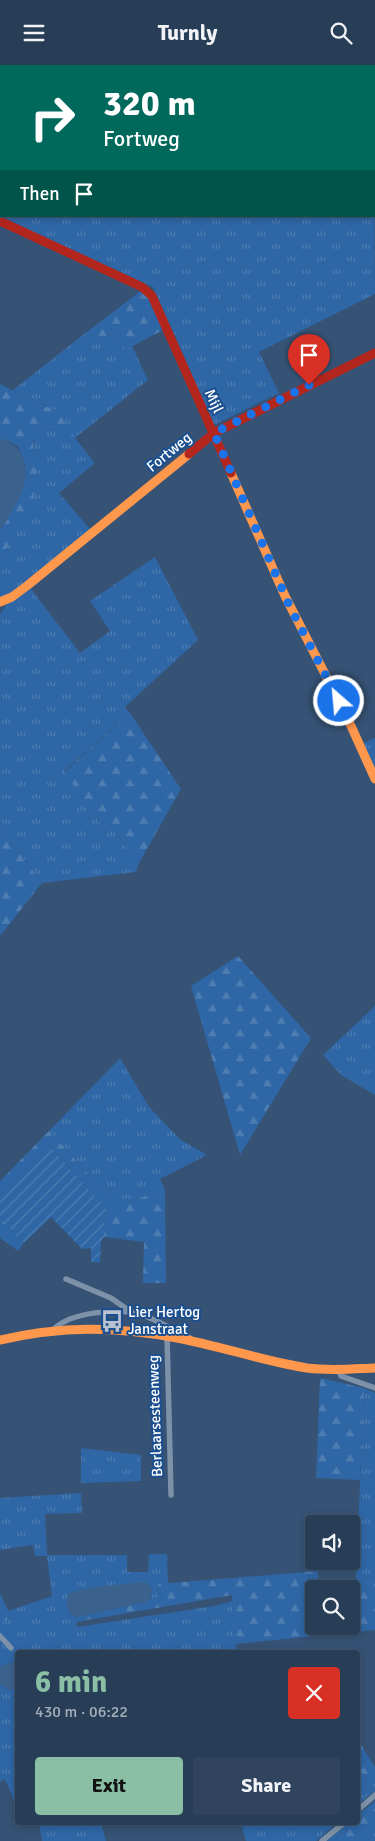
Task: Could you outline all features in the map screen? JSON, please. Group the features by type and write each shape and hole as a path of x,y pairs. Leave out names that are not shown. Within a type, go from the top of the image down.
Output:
{"street":[{"name":"Mijl","path":"0,221 147,291 152,296 290,607 347,717 375,779"},
{"name":"Fortweg","path":"0,602 12,597 28,585 214,433 375,353"},
{"name":"Berlaarsesteenweg","path":"66,1279 111,1298 131,1312"},
{"name":"Berlaarsesteenweg","path":"54,1329 78,1317 98,1312 131,1312 142,1315 202,1343"},
{"name":"Berlaarsesteenweg","path":"0,1340 54,1329 81,1327 117,1328 202,1343 306,1368 375,1368"},
{"name":"Berlaarsesteenweg","path":"167,1336 171,1495"},
{"path":"338,1369 341,1375 375,1388"},
{"path":"0,1636 11,1648"},
{"path":"360,1808 375,1795"},
{"path":"322,1841 342,1825"}],"green space":[{"path":"0,217 375,217 375,294 259,352 279,393 214,425 153,287"},
{"path":"142,290 148,296 163,330 125,350 116,335 93,337 88,331"},
{"path":"88,331 93,337 116,335 125,349 132,346 148,380 75,438 95,463 59,493 91,530 28,585 80,653 110,631 90,601 155,557 198,640 125,707 130,713 64,771 107,833 113,829 139,863 136,872 42,883 0,827 0,614 11,598 0,602 0,558 14,538 29,506 37,480 32,456 34,442 28,433 42,426 56,431 58,412 13,390"},
{"path":"0,384 58,412 75,438 63,445 56,431 42,426 29,433 33,443 33,458 37,476 35,491 23,522 0,558 0,530 7,520 24,461 18,447 6,439 0,441"},
{"path":"130,713 181,789 139,863 114,830 107,833 64,772"},
{"path":"375,738 375,770 363,743"},
{"path":"0,827 42,883 0,936"},
{"path":"238,956 311,1038 240,1155 191,986"},
{"path":"375,1006 375,1095 341,1075 323,1055"},
{"path":"120,1058 149,1107 181,1140 207,1155 160,1179 165,1189 126,1203 114,1203 49,1131"},
{"path":"49,1131 114,1203 126,1203 165,1189 166,1283 143,1283 144,1242 104,1237 105,1207 49,1145 0,1194 0,1181"},
{"path":"49,1145 105,1207 104,1237 101,1242 100,1263 91,1262 91,1248 82,1249 51,1217 24,1243 0,1217 0,1194"},
{"path":"0,1217 24,1243 18,1251 0,1238"},
{"path":"320,1378 364,1388 360,1480 316,1478"},
{"path":"364,1388 375,1393 375,1576 356,1579 356,1570 360,1570 359,1515"},
{"path":"81,1448 141,1455 141,1481 81,1483"},
{"path":"81,1493 82,1513 45,1514 47,1555 127,1555 127,1572 148,1572 149,1554 167,1554 168,1584 158,1584 159,1597 150,1599 152,1594 70,1614 76,1617 77,1627 214,1606 233,1601 235,1643 238,1650 15,1650 15,1803 5,1779 0,1782 0,1623 11,1617 8,1611 52,1596 47,1556 35,1556 33,1545 0,1550 0,1498"},
{"path":"318,1571 318,1580 305,1580 305,1635 325,1635 235,1644 232,1595 76,1622 76,1617 145,1602 159,1597 158,1584"},
{"path":"375,1576 375,1630 360,1632 360,1580 356,1579"},
{"path":"0,1593 11,1617 0,1623"},
{"path":"360,1743 375,1767 375,1793 360,1771"},
{"path":"360,1771 374,1791 360,1803"},
{"path":"375,1801 375,1841 327,1841 347,1825 360,1825 360,1813"},
{"path":"39,1825 102,1825 106,1841 42,1841"},
{"path":"249,1825 335,1825 316,1841 246,1841 242,1827"}],"shaded area":[{"path":"6,439 17,449 24,460 26,471 20,495 0,530 0,441"},
{"path":"144,1582 152,1589 150,1599 145,1602 76,1617 68,1607 68,1594 77,1591"},
{"path":"12,1662 15,1664 15,1688 11,1690 0,1685 0,1666"}],"traffic: slow":[{"path":"0,602 12,597 28,585 189,454"},
{"path":"231,473 285,596 347,717 375,779"},
{"path":"0,1340 23,1335 67,1330 131,1331 193,1341 307,1368 332,1370 375,1368"}],"traffic: jam":[{"path":"0,221 142,287 152,296 231,473"},
{"path":"189,454 214,433 375,353"}],"place":[{"name":"Lier Hertog Janstraat","path":"112,1321"}],"route":[{"path":"309,385 214,433 290,607 339,701"}]}
